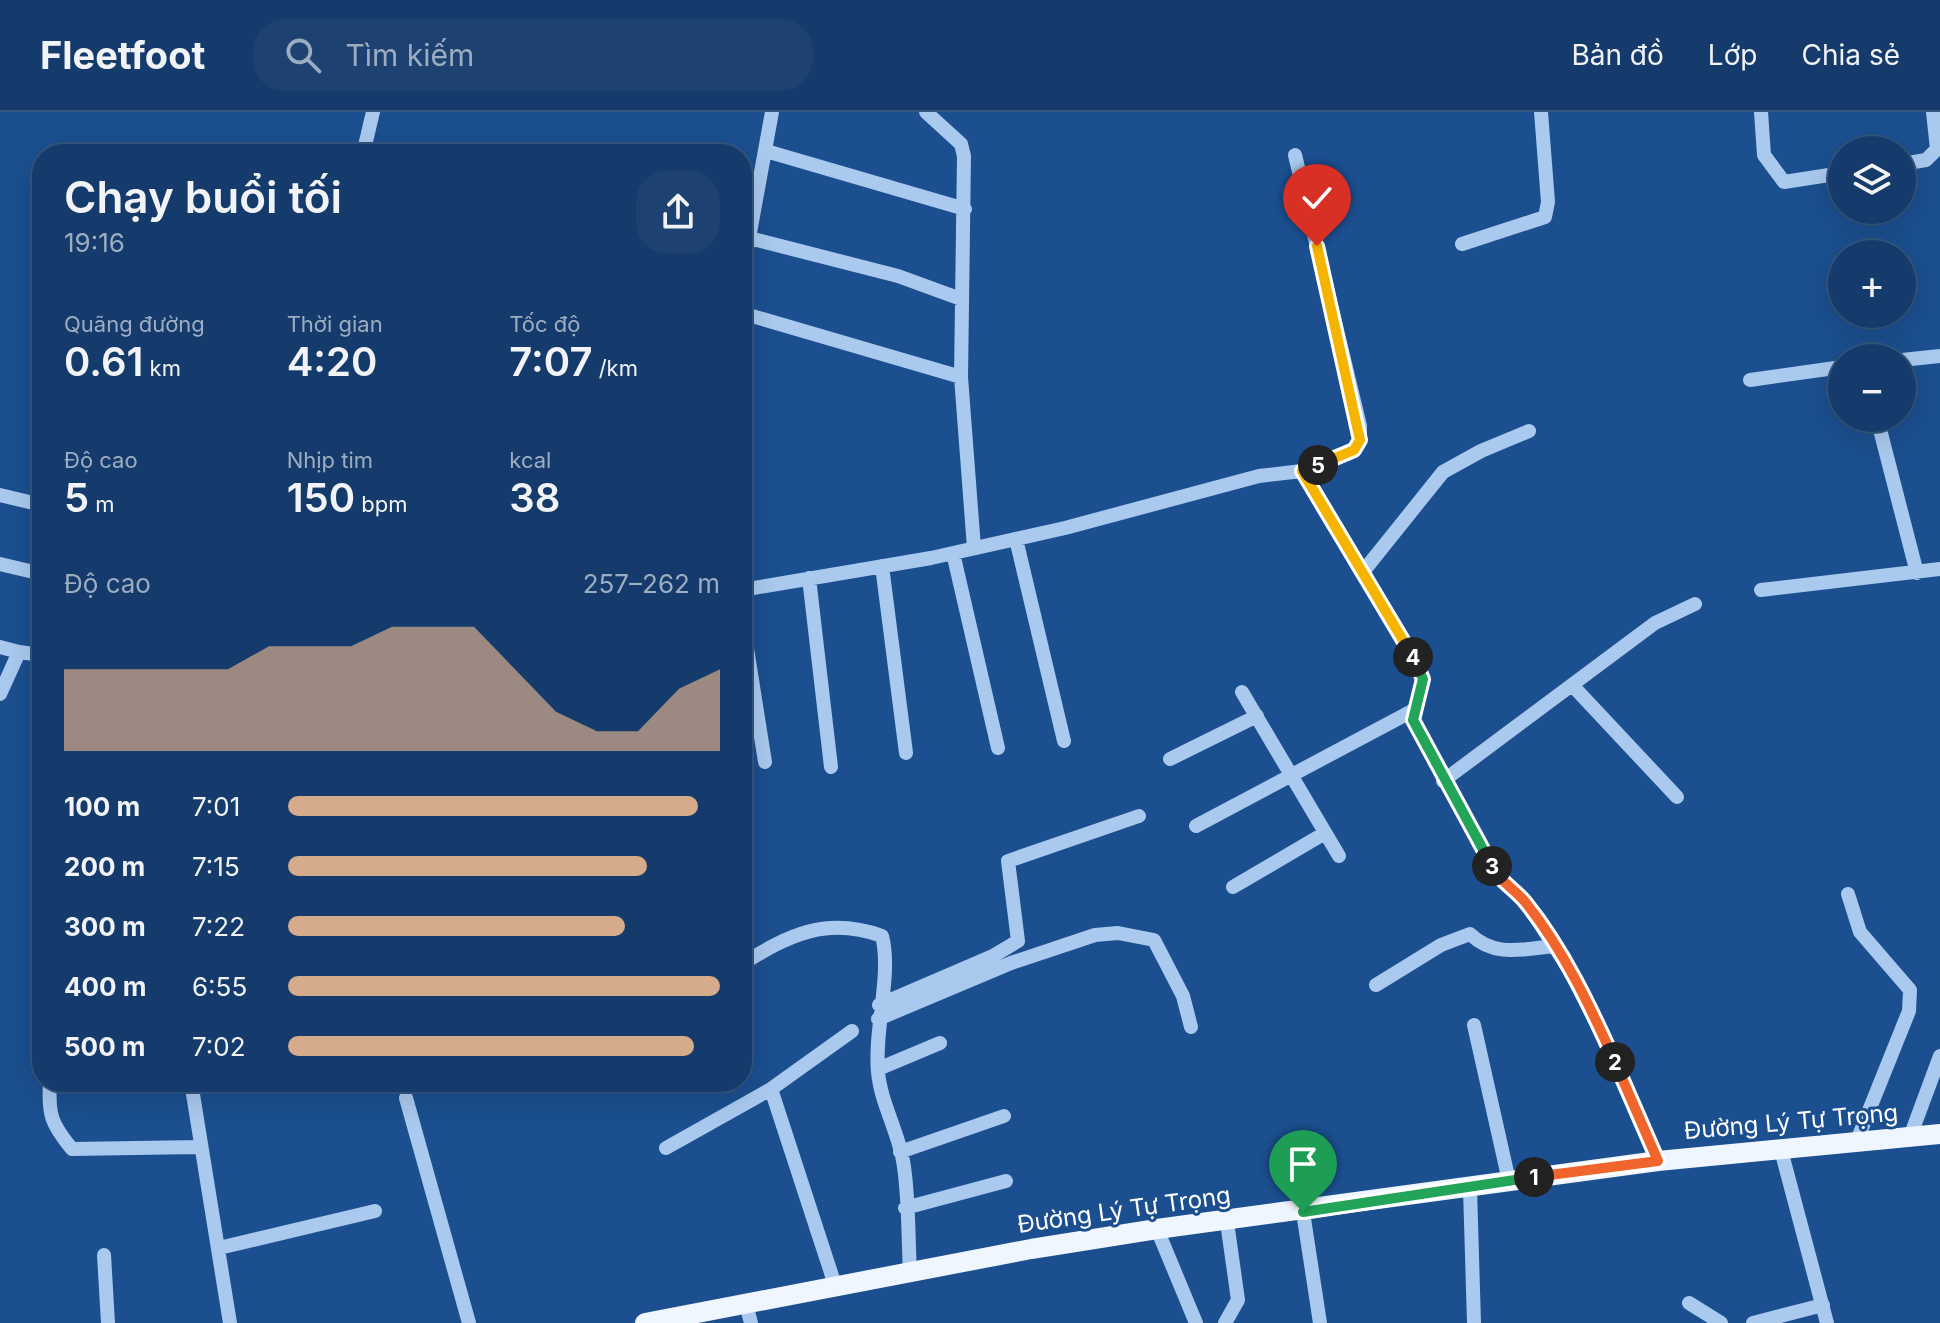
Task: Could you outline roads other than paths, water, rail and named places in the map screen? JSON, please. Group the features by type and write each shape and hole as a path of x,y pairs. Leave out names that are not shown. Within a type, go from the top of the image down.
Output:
{"main road":[{"name":"Đường Lý Tự Trọng","path":"645,1323 748,1314 835,1285 1157,1229 1303,1212 1658,1161 1940,1134"}],"street":[{"path":"365,144 373,112"},
{"path":"752,223 772,112"},
{"path":"926,112 961,144 965,209 961,377 974,548"},
{"path":"1462,244 1545,217 1548,202 1541,112"},
{"path":"1761,112 1764,155 1784,182 1828,175"},
{"path":"1916,162 1926,160 1937,149 1933,112"},
{"path":"766,151 965,209"},
{"path":"752,588 1016,539 1259,476 1302,471 1354,450 1360,440 1360,426 1295,155"},
{"path":"752,239 898,276 961,299"},
{"path":"752,316 961,377"},
{"path":"1916,359 1940,356"},
{"path":"1750,380 1828,369"},
{"path":"1362,573 1443,472 1529,431"},
{"path":"1881,432 1917,573"},
{"path":"1302,471 1421,671 1423,679 1413,720 1443,781 1498,877 1525,901 1554,946 1612,1054 1658,1161"},
{"path":"0,495 32,503"},
{"path":"1016,539 1064,741"},
{"path":"953,553 998,748"},
{"path":"0,564 32,572"},
{"path":"882,566 906,753"},
{"path":"1761,590 1940,569"},
{"path":"809,578 831,767"},
{"path":"1443,781 1655,623 1695,604"},
{"path":"0,647 32,654"},
{"path":"0,694 19,652"},
{"path":"752,680 765,762"},
{"path":"1572,685 1677,797"},
{"path":"1242,692 1339,856"},
{"path":"1196,826 1290,773 1414,710"},
{"path":"1170,759 1257,716"},
{"path":"879,1012 1018,941 1008,861 1139,816"},
{"path":"1233,887 1325,833"},
{"path":"1848,894 1860,932 1910,990 1909,1011 1856,1143"},
{"path":"752,958 802,930 882,936 878,1069 884,1104 900,1152 910,1272"},
{"path":"879,1012 1095,935 1118,933 1154,940 1183,996 1191,1027"},
{"path":"1376,985 1441,945 1470,934 1501,952 1554,946"},
{"path":"1474,1025 1509,1181"},
{"path":"666,1148 771,1089 852,1031"},
{"path":"878,1069 940,1043"},
{"path":"1910,1137 1940,1056"},
{"path":"771,1089 835,1285"},
{"path":"50,1092 49,1108 54,1128 72,1149 199,1147"},
{"path":"192,1092 230,1323"},
{"path":"406,1098 469,1323"},
{"path":"900,1152 1004,1116"},
{"path":"1781,1150 1827,1323"},
{"path":"905,1208 1006,1181"},
{"path":"1470,1188 1474,1323"},
{"path":"219,1248 375,1211"},
{"path":"1303,1212 1320,1323"},
{"path":"1225,1323 1238,1300 1227,1222"},
{"path":"1157,1229 1196,1323"},
{"path":"104,1255 108,1323"},
{"path":"1689,1303 1721,1323"},
{"path":"1753,1323 1823,1305"}]}
